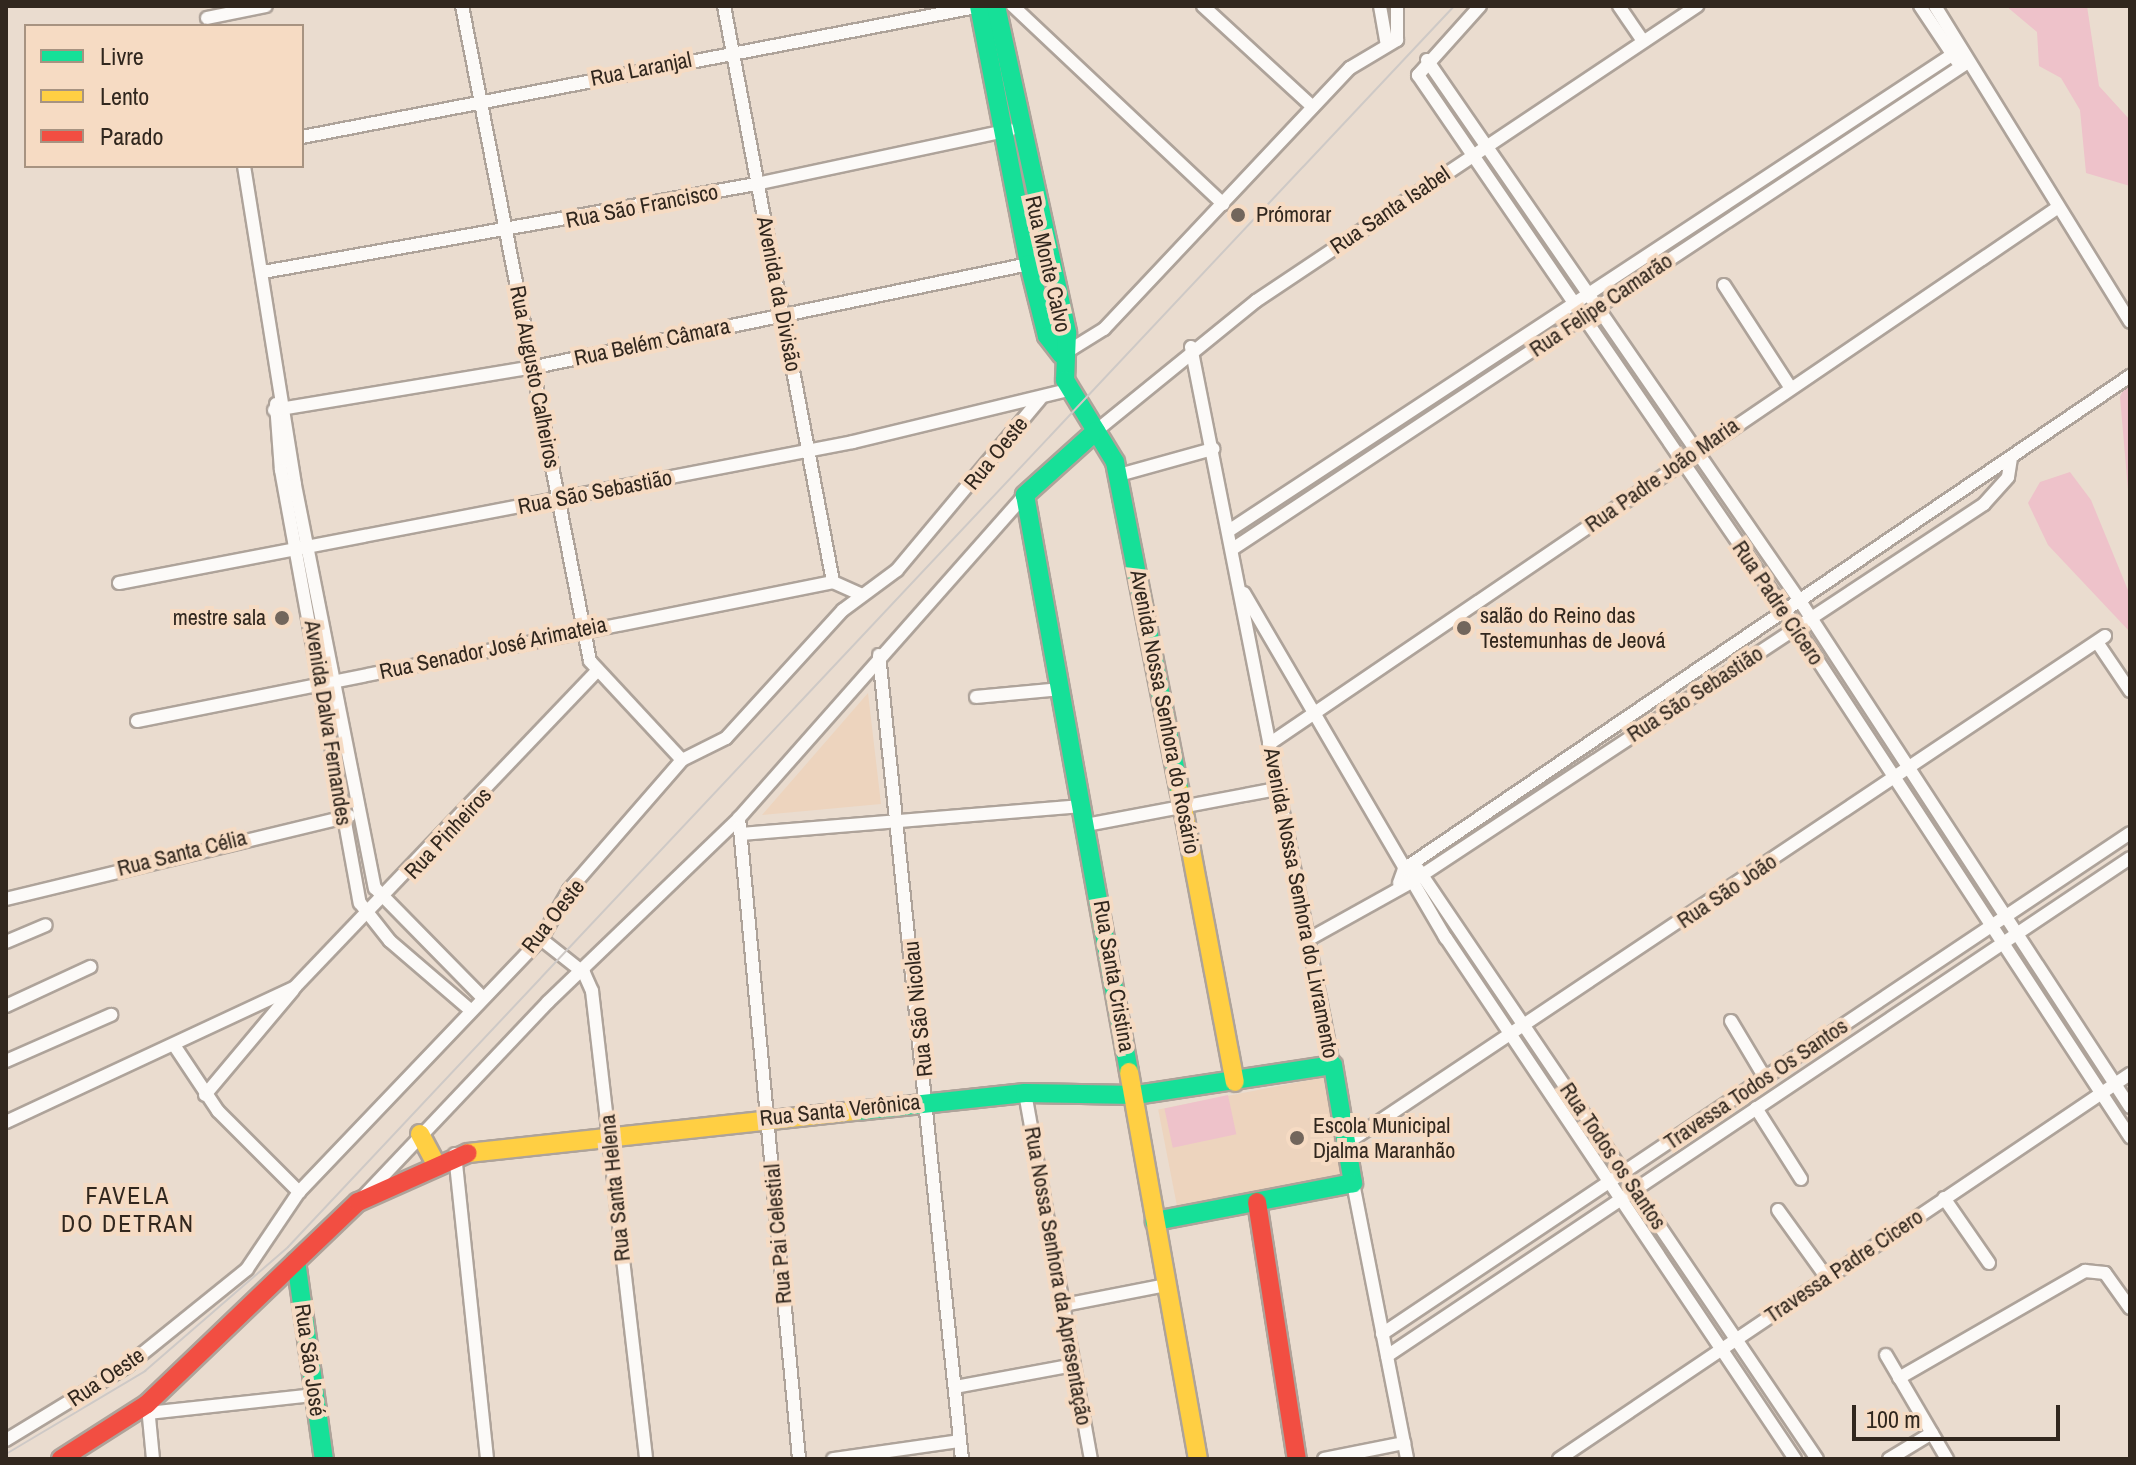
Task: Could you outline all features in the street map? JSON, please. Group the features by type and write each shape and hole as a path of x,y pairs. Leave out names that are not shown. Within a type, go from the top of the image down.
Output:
{"main road":[{"name":"Rua Monte Calvo","path":"980,6 1067,333 1062,355"},
{"name":"Rua Monte Calvo","path":"996,6 1029,264 1047,336 1062,355"},
{"name":"Avenida Nossa Senhora do Rosário","path":"1062,355 1068,390 1096,431 1119,475 1235,1082"},
{"name":"Rua Oeste","path":"1025,495 1096,431"},
{"name":"Rua Santa Cristina","path":"1025,495 1136,1095 1155,1221 1198,1459"},
{"name":"Rua Santa Verônica","path":"358,1202 455,1154 767,1117 1025,1093 1136,1095 1333,1065"},
{"name":"Avenida Nossa Senhora do Livramento","path":"1333,1065 1353,1183"},
{"path":"420,1134 435,1162"},
{"path":"1155,1221 1353,1183"},
{"name":"Rua Oeste","path":"61,1459 148,1408 358,1202"},
{"path":"1257,1202 1297,1459"},
{"name":"Rua São José","path":"296,1261 324,1459"}],"street":[{"path":"207,17 266,6"},
{"name":"Rua Augusto Calheiros","path":"462,6 535,367 583,628 595,673"},
{"name":"Avenida da Divisão","path":"724,6 833,582"},
{"name":"Rua Laranjal","path":"304,137 480,98 980,6"},
{"path":"1013,6 1223,204"},
{"path":"1203,6 1313,107"},
{"path":"1380,6 1386,41"},
{"path":"1062,355 1104,329 1313,107 1402,28 1397,6"},
{"path":"1427,60 1480,6"},
{"path":"1619,6 1643,41"},
{"name":"Rua Santa Isabel","path":"1096,431 1191,347 1488,143 1697,6"},
{"path":"1920,6 1957,51"},
{"path":"1935,6 1964,64 2130,322"},
{"name":"Rua Felipe Camarão","path":"1230,530 1957,51"},
{"name":"Rua Padre Cícero","path":"2130,1107 1800,601 1488,143 1427,60 1418,75 1477,152 1573,304 1796,627 1892,781 2130,1137"},
{"name":"Rua Felipe Camarão","path":"1234,548 1964,64"},
{"name":"Rua São Francisco","path":"263,272 756,184 1011,130"},
{"name":"Avenida Dalva Fernandes","path":"244,168 263,272 279,409 304,550 330,683 382,902"},
{"name":"Rua Padre João Maria","path":"1269,744 1316,715 1790,387 2057,208"},
{"name":"Rua Belém Câmara","path":"279,409 535,367 1029,264"},
{"path":"1724,285 1790,387"},
{"name":"Avenida Nossa Senhora do Livramento","path":"1191,347 1244,593 1277,789 1333,1065"},
{"name":"Rua São Sebastião","path":"1407,863 1613,728 2130,376"},
{"name":"Rua São Sebastião","path":"119,583 810,451 1068,390"},
{"name":"Rua Oeste","path":"6,1440 203,1309 273,1240 299,1192 481,996 541,939 569,890 682,760 734,730 854,592 897,570 1040,399"},
{"path":"1119,475 1213,449"},
{"name":"Rua São Sebastião","path":"1309,939 1399,883 1418,878 1984,504 2001,488 2011,458"},
{"name":"Rua Oeste","path":"358,1202 420,1134 739,818 879,655 1025,495"},
{"path":"833,582 854,592"},
{"name":"Rua Senador José Arimateia","path":"137,721 583,628 833,582"},
{"name":"Rua Todos os Santos","path":"1244,593 1407,863 1526,1026 1817,1459"},
{"name":"Rua São João","path":"1347,1143 1512,1036 2101,639 2130,691"},
{"name":"Rua São Nicolau","path":"879,655 929,1102 962,1459"},
{"path":"595,673 682,760"},
{"name":"Rua Pinheiros","path":"205,1095 295,987 367,918 595,673"},
{"name":"Avenida Dalva Fernandes","path":"330,683 344,817 367,918"},
{"path":"976,697 1061,689"},
{"path":"1613,728 1623,742"},
{"path":"741,834 897,820 1084,816 1184,808 1277,789"},
{"name":"Rua Santa Célia","path":"6,899 360,815"},
{"name":"Rua Pai Celestial","path":"739,818 799,1459"},
{"name":"Travessa Todos Os Santos","path":"1382,1334 2130,833"},
{"name":"Travessa Todos Os Santos","path":"1387,1356 2130,858"},
{"path":"1399,883 1407,863"},
{"name":"Rua Todos os Santos","path":"1418,878 1512,1036 1795,1459"},
{"path":"382,902 481,996"},
{"path":"367,918 469,1009"},
{"path":"6,942 46,925"},
{"path":"541,939 584,973"},
{"path":"6,1006 90,967"},
{"name":"Rua Santa Helena","path":"584,973 609,1137 646,1459"},
{"name":"Rua Pinheiros","path":"6,1122 176,1048 295,987"},
{"path":"6,1061 111,1015"},
{"path":"1731,1021 1765,1078"},
{"path":"176,1048 205,1095 299,1192"},
{"path":"1796,1057 1809,1073"},
{"name":"Travessa Padre Cicero","path":"1559,1459 2130,1074"},
{"name":"Rua Nossa Senhora da Apresentação","path":"1025,1093 1091,1459"},
{"name":"Travessa Todos Os Santos","path":"1756,1108 1801,1179"},
{"path":"455,1154 487,1459"},
{"name":"Avenida Nossa Senhora do Livramento","path":"1353,1183 1407,1459"},
{"path":"1944,1198 1989,1263"},
{"path":"1778,1210 1827,1278"},
{"path":"1899,1378 2085,1271 2105,1273 2130,1308"},
{"path":"1064,1305 1166,1285"},
{"path":"1886,1355 1947,1459"},
{"path":"955,1387 1074,1365"},
{"path":"153,1459 148,1408 315,1395"},
{"path":"1889,1459 1932,1433"},
{"path":"833,1459 960,1441"},
{"path":"1324,1459 1404,1443"}],"shaded area":[{"path":"2006,6 2087,6 2099,86 2130,120 2130,186 2086,173 2080,110 2061,78 2039,66 2037,32"},
{"path":"2130,374 2130,513 2120,397"},
{"path":"2070,472 2091,500 2130,595 2130,632 2048,545 2028,503 2040,482"},
{"path":"868,693 881,804 762,815"},
{"name":"Escola Municipal Djalma Maranhão","path":"1330,1076 1349,1176 1178,1210 1158,1109"},
{"path":"1228,1095 1236,1134 1173,1148 1164,1109"}],"tram line":[{"path":"6,1454 145,1371 288,1247 1454,6"}],"traffic: fast":[{"path":"979,6 1029,264 1047,336 1062,355"},
{"path":"996,6 1067,333 1065,380 1115,462 1180,792"},
{"path":"1096,431 1025,495 1129,1072"},
{"path":"857,1111 1025,1093 1136,1095 1333,1065 1353,1183 1155,1221"},
{"path":"296,1261 324,1459"}],"traffic: slow":[{"path":"1180,792 1235,1082"},
{"path":"1129,1072 1198,1459"},
{"path":"468,1153 857,1111"},
{"path":"420,1134 435,1162"}],"traffic: jam":[{"path":"61,1459 147,1404 358,1202 468,1153"},
{"path":"1257,1202 1297,1459"}],"place":[{"name":"Prómorar","path":"1238,215"},
{"name":"mestre sala","path":"282,618"},
{"name":"salão do Reino das Testemunhas de Jeová","path":"1464,628"},
{"name":"Escola Municipal Djalma Maranhão","path":"1297,1138"}],"district":[{"name":"FAVELA DO DETRAN","path":"128,1210"}]}
